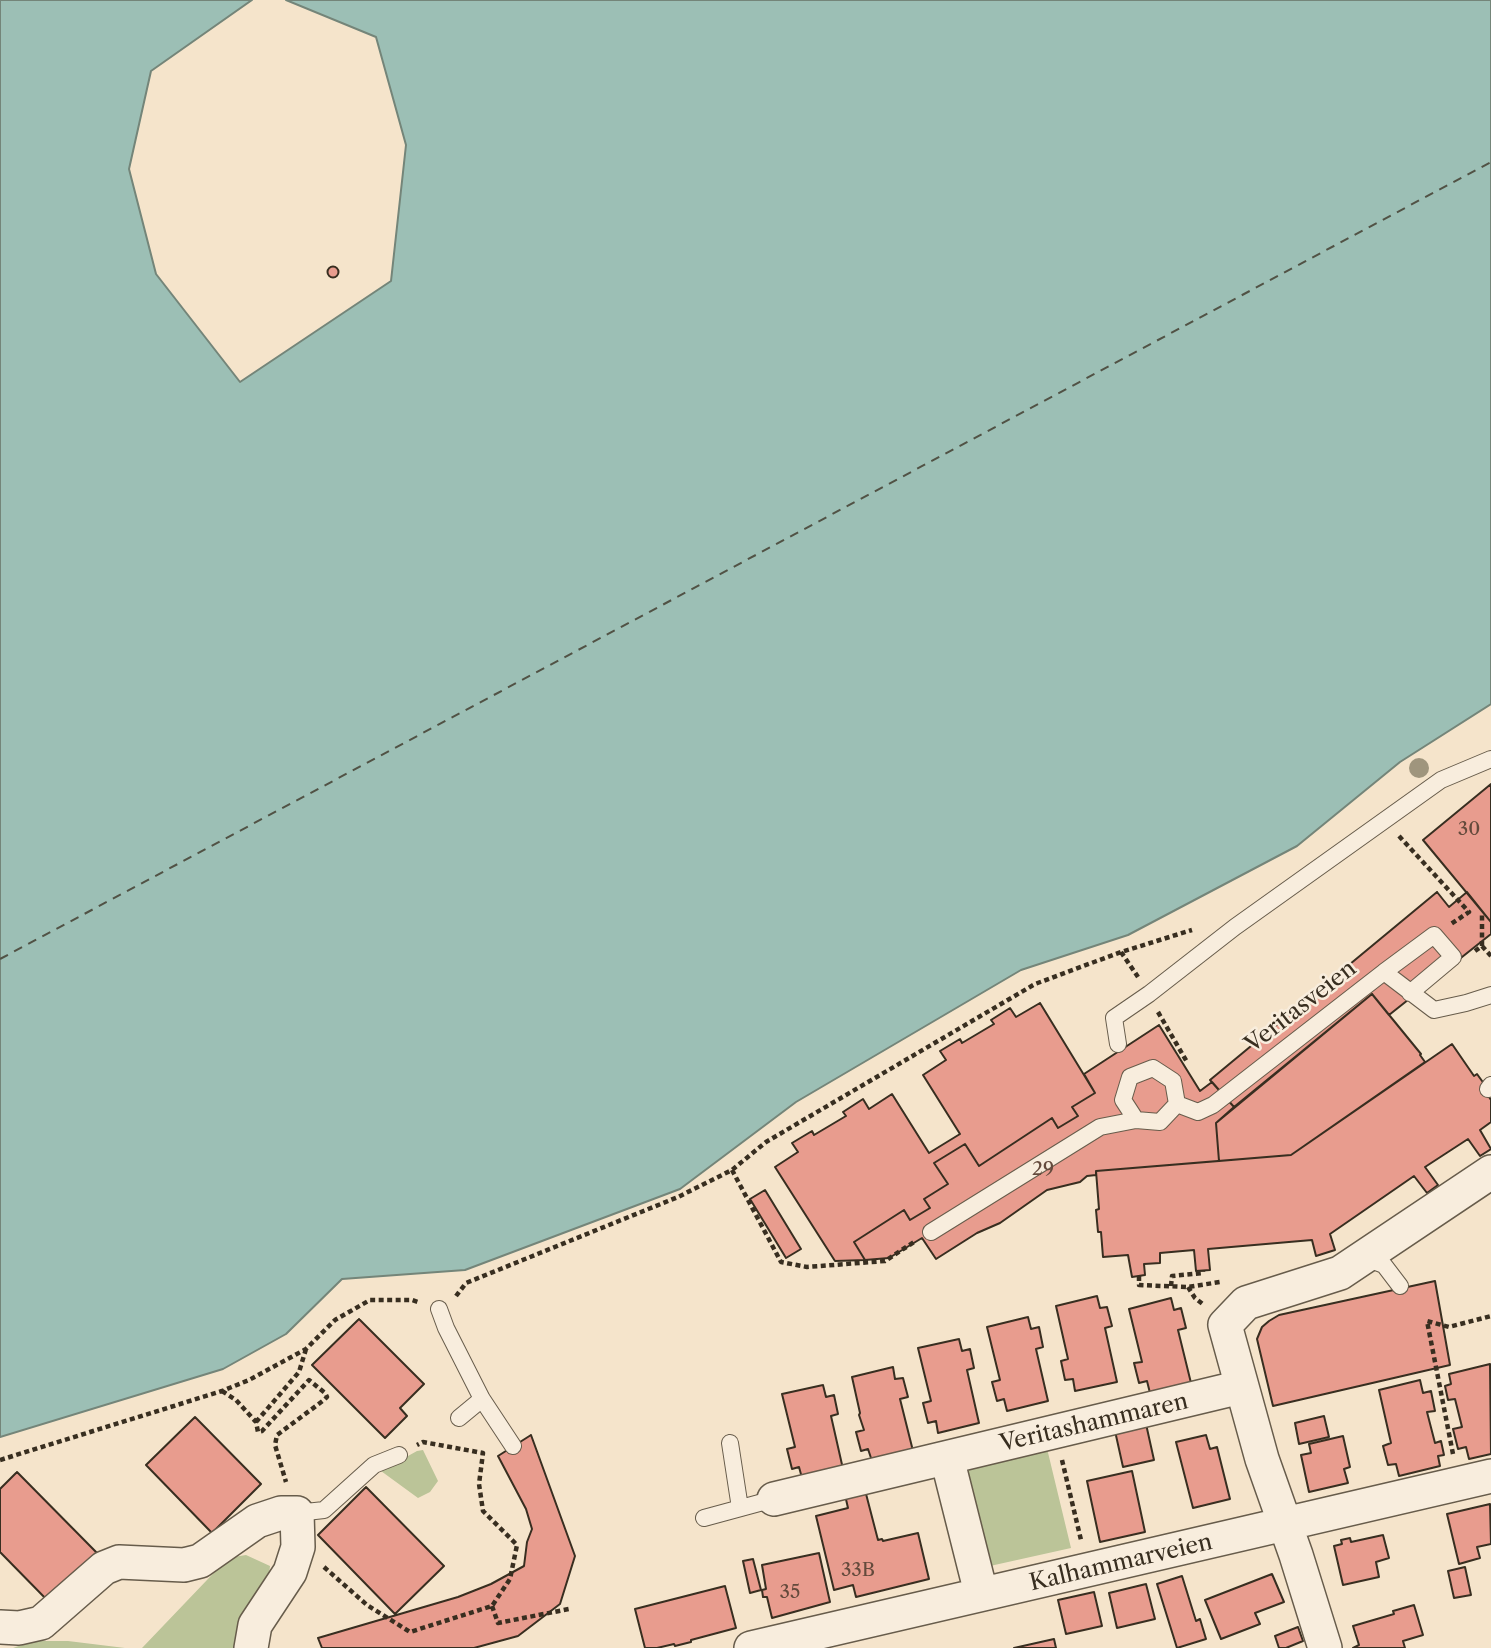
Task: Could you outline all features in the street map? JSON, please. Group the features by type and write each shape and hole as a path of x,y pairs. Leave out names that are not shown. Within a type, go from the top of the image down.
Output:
{"street":[{"path":"1325,1648 1296,1555 1284,1526 1241,1387 1225,1325 1246,1303 1340,1273 1491,1172"},
{"name":"Veritashammaren","path":"774,1499 1241,1387"},
{"path":"947,1458 981,1594"},
{"name":"Kalhammarveien","path":"751,1648 1491,1476"},
{"path":"0,1627 19,1628 41,1623 104,1568 119,1562 184,1564 200,1561 257,1521 281,1513 297,1513 298,1547 290,1572 255,1625 251,1648"}],"lane":[{"path":"1118,1044 1114,1018 1235,927 1441,780 1491,759"},
{"path":"1384,972 1434,935 1453,957 1410,993"},
{"name":"Veritasveien","path":"1177,1104 1198,1112 1213,1105 1384,972 1434,1010 1491,995"},
{"path":"931,1232 1100,1127 1136,1120 1160,1122 1177,1104 1173,1081 1153,1068 1130,1077 1123,1100 1136,1120"},
{"path":"1363,1257 1384,1265 1400,1286"},
{"path":"439,1309 482,1399 513,1446"},
{"path":"459,1418 482,1399"},
{"path":"730,1443 740,1508"},
{"path":"297,1513 324,1510 374,1465 399,1455"},
{"path":"704,1518 774,1499"}],"path":[{"path":"1413,851 1469,912"},
{"path":"0,1460 222,1391 278,1366 306,1349 335,1320 370,1300 412,1300 439,1309 454,1298 466,1283 678,1197 732,1170 766,1142 1035,984 1183,931 1207,927 1235,927"},
{"path":"1482,946 1491,956"},
{"path":"732,1170 781,1262 807,1267 886,1261 931,1232"},
{"path":"1171,1286 1172,1276 1203,1273 1203,1270"},
{"path":"1188,1287 1195,1298"},
{"path":"1458,1483 1427,1321 1449,1326 1491,1315"},
{"path":"256,1422 299,1372 306,1349"},
{"path":"222,1391 236,1400 256,1422 258,1432 262,1432 309,1380 327,1397 277,1435 275,1440 297,1513"},
{"path":"1056,1432 1088,1571"},
{"path":"328,1570 367,1605 410,1632 492,1606 510,1579 517,1545 483,1511 479,1483 483,1453 423,1442 399,1455"},
{"path":"492,1606 498,1623 569,1609"}],"green space":[{"path":"1044,1436 1071,1548 981,1568 953,1459"},
{"path":"423,1450 438,1481 430,1492 418,1498 381,1471"},
{"path":"246,1555 270,1566 269,1575 240,1644 233,1648 142,1648 228,1558"},
{"path":"33,1641 68,1641 125,1648 13,1648"}],"water":[{"path":"0,0 252,0 151,71 129,169 156,274 240,382 391,281 406,145 376,37 286,0 1491,0 1491,704 1400,762 1297,846 1128,935 1021,970 796,1102 680,1189 465,1270 342,1279 286,1334 223,1369 0,1437"}],"building":[{"path":"333,267 337,268 337,276 333,277 329,276 328,272 329,268"},
{"path":"1491,784 1491,922 1423,840"},
{"path":"1437,892 1449,907 1467,892 1491,922 1491,934 1389,1015 1372,994 1234,1107 1210,1080"},
{"path":"1372,994 1425,1062 1291,1155 1219,1161 1216,1123"},
{"path":"1040,1003 1095,1093 1072,1107 1078,1116 1058,1128 1052,1118 979,1166 965,1144 934,1163 948,1184 924,1199 930,1208 910,1220 904,1210 854,1242 865,1260 835,1261 775,1167 798,1152 792,1143 812,1131 814,1135 846,1116 843,1112 863,1099 869,1109 892,1094 929,1153 960,1134 923,1075 946,1060 940,1051 960,1039 962,1043 994,1024 991,1020 1010,1008 1016,1017"},
{"path":"1159,1025 1200,1091 1212,1082 1234,1107 1216,1123 1219,1161 1096,1171 1096,1175 1087,1176 1080,1182 1047,1190 1000,1223 977,1233 936,1259 922,1238 889,1258 865,1260 854,1242 904,1210 910,1220 930,1208 924,1199 948,1184 934,1163 965,1144 979,1166 1052,1118 1058,1128 1078,1116 1072,1107 1095,1093 1084,1074"},
{"path":"1452,1044 1474,1076 1477,1074 1490,1092 1487,1094 1491,1100 1491,1122 1480,1130 1491,1149 1480,1156 1468,1139 1425,1167 1438,1185 1427,1193 1414,1176 1330,1234 1335,1250 1316,1256 1312,1240 1208,1249 1210,1270 1196,1271 1194,1250 1160,1253 1160,1263 1144,1264 1145,1275 1132,1277 1128,1255 1103,1257 1096,1210 1099,1209 1096,1171 1291,1155"},
{"path":"765,1190 801,1249 786,1258 750,1199"},
{"path":"1435,1281 1450,1365 1273,1406 1257,1339 1262,1327 1269,1321 1279,1315"},
{"path":"1097,1296 1100,1308 1107,1307 1112,1326 1105,1328 1117,1382 1075,1391 1073,1379 1065,1380 1061,1361 1068,1359 1056,1306"},
{"path":"1171,1298 1174,1310 1181,1308 1186,1328 1178,1330 1191,1383 1150,1393 1147,1381 1139,1383 1134,1363 1142,1362 1129,1309"},
{"path":"1028,1317 1031,1329 1039,1327 1043,1347 1036,1349 1048,1401 1007,1411 1004,1399 997,1401 992,1382 1000,1380 987,1327"},
{"path":"359,1319 424,1384 400,1408 407,1416 385,1438 312,1365"},
{"path":"959,1339 962,1351 970,1349 974,1368 967,1370 979,1423 938,1433 936,1421 928,1423 923,1403 931,1401 918,1348"},
{"path":"1490,1364 1491,1454 1469,1459 1466,1447 1458,1449 1453,1429 1462,1427 1455,1399 1448,1400 1445,1386 1451,1384 1449,1374"},
{"path":"893,1367 895,1379 903,1378 908,1397 900,1399 913,1451 872,1461 868,1449 861,1451 856,1432 864,1430 852,1377"},
{"path":"1420,1380 1423,1393 1431,1391 1435,1411 1427,1412 1435,1443 1441,1441 1444,1455 1438,1456 1440,1466 1399,1476 1396,1464 1388,1465 1383,1446 1391,1443 1379,1390"},
{"path":"823,1385 826,1397 834,1395 838,1414 831,1416 843,1469 802,1478 799,1467 792,1469 787,1449 795,1447 782,1394"},
{"path":"1324,1416 1329,1437 1299,1444 1295,1423"},
{"path":"195,1417 261,1484 212,1533 146,1465"},
{"path":"1146,1424 1154,1460 1123,1467 1115,1431"},
{"path":"531,1435 575,1556 560,1604 518,1636 474,1648 322,1648 318,1638 458,1597 491,1584 524,1566 527,1542 532,1529 526,1509 498,1456"},
{"path":"1206,1435 1210,1449 1217,1447 1230,1499 1193,1508 1176,1442"},
{"path":"1343,1436 1350,1467 1344,1469 1348,1483 1309,1492 1301,1455 1311,1453 1309,1444"},
{"path":"1132,1471 1145,1532 1100,1542 1087,1481"},
{"path":"17,1472 99,1555 50,1603 0,1552 0,1489"},
{"path":"366,1487 444,1566 395,1614 318,1535"},
{"path":"865,1490 878,1540 918,1533 929,1579 856,1597 853,1585 834,1590 816,1516 848,1508 845,1495"},
{"path":"1490,1504 1491,1544 1477,1547 1480,1558 1459,1564 1447,1514"},
{"path":"1383,1535 1389,1558 1376,1562 1379,1577 1343,1585 1334,1546 1342,1544 1341,1540 1350,1538 1351,1542"},
{"path":"819,1553 830,1602 772,1618 767,1597 763,1597 762,1590 766,1589 762,1565"},
{"path":"753,1559 761,1590 750,1593 743,1561"},
{"path":"1465,1567 1471,1595 1454,1598 1448,1571"},
{"path":"1272,1574 1284,1602 1255,1613 1260,1624 1221,1639 1205,1600"},
{"path":"1182,1576 1196,1621 1200,1619 1206,1639 1177,1648 1157,1584"},
{"path":"1146,1584 1155,1619 1117,1628 1109,1593"},
{"path":"725,1586 736,1628 675,1646 645,1648 635,1609"},
{"path":"1094,1592 1102,1626 1066,1634 1058,1600"},
{"path":"1414,1605 1423,1635 1403,1641 1405,1648 1353,1648 1359,1645 1353,1626"},
{"path":"1298,1627 1303,1641 1279,1648 1275,1636"},
{"path":"1054,1639 1056,1648 1014,1648"}],"ferry route":[{"path":"0,959 1491,162"}]}
